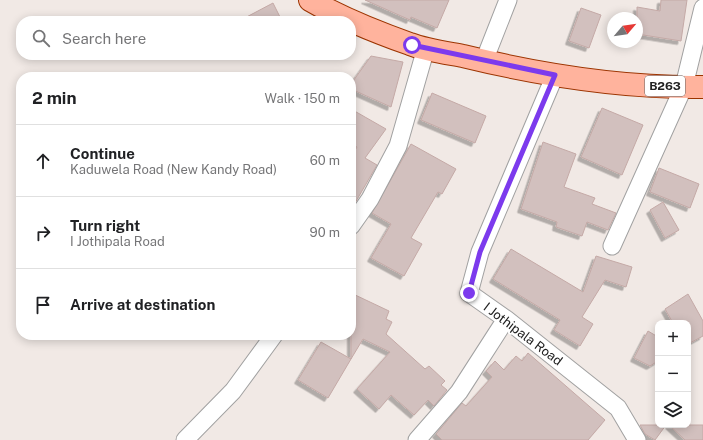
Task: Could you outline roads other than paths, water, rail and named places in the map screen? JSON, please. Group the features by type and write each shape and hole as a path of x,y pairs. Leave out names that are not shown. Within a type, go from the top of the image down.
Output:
{"main road":[{"name":"B263","path":"321,3 349,16"},
{"name":"B263","path":"356,19 412,45 484,61 555,75 628,84 693,87"}],"street":[{"path":"484,61 508,0"},
{"path":"612,246 693,87 703,8"},
{"path":"356,219 370,199 398,146 426,48"},
{"name":"I Jothipala Road","path":"555,75 480,252 469,293 506,320 618,408 637,440"},
{"path":"417,440 459,392 506,320"},
{"path":"185,440 233,391 270,340"}]}
